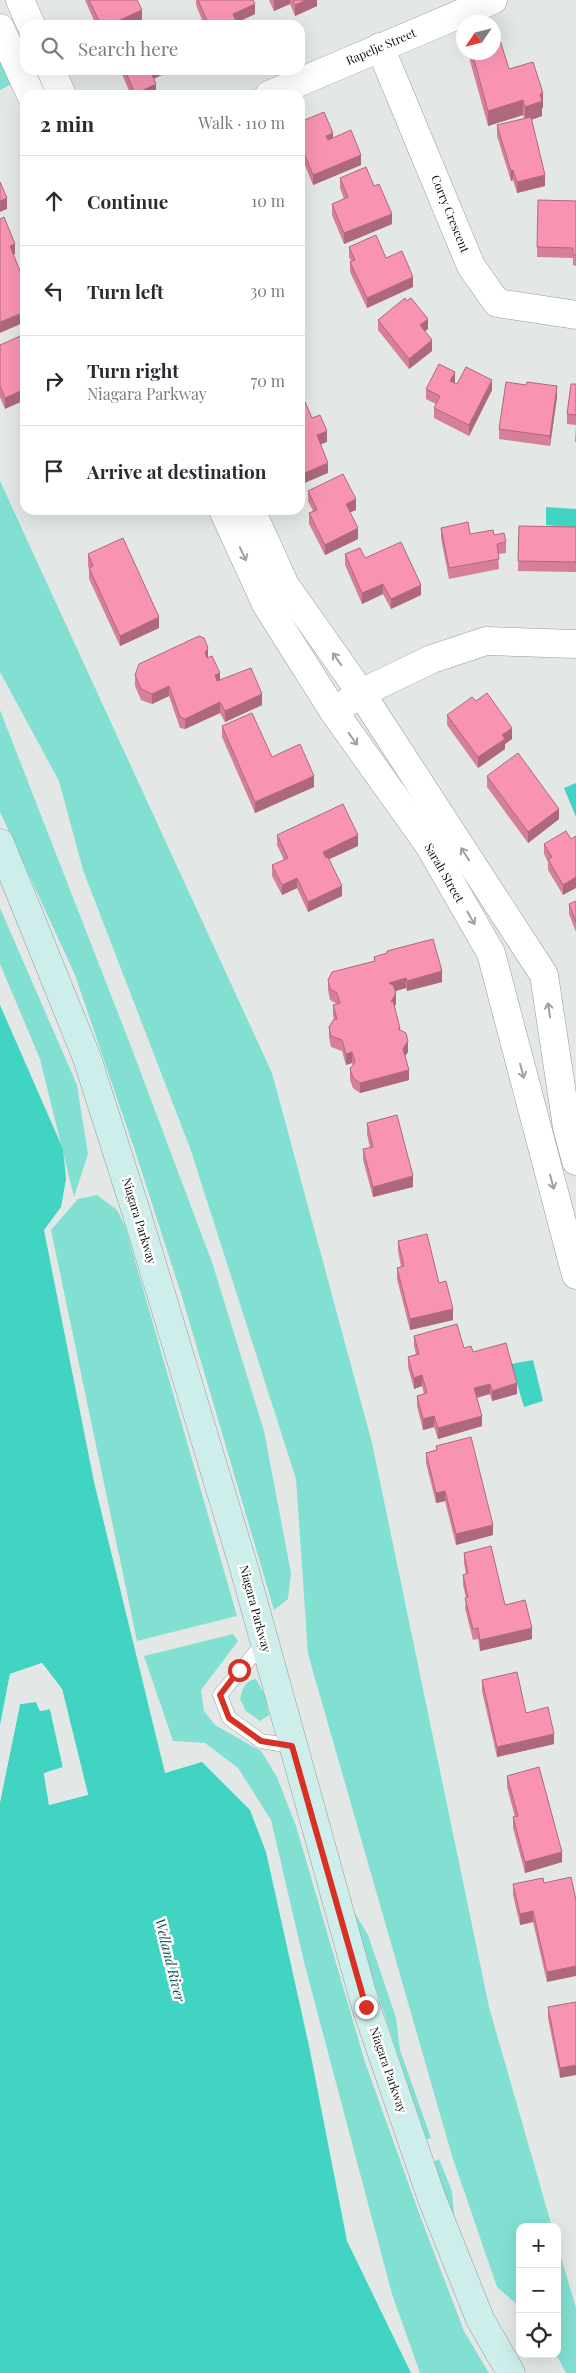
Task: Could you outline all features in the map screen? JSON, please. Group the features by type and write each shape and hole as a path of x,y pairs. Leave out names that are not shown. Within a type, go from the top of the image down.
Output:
{"main road":[{"name":"Niagara Parkway","path":"0,843 88,1058 244,1568 366,2007 432,2199 480,2319 511,2373"}],"street":[{"path":"20,0 29,20"},
{"name":"Rapelje Street","path":"281,90 493,0"},
{"path":"0,28 20,71"},
{"name":"Corry Crescent","path":"380,47 471,266 497,303 576,315"},
{"path":"22,75 29,90"},
{"path":"53,75 60,90"},
{"name":"Sarah Street","path":"225,515 266,604 334,712 429,845 491,953 553,1131 576,1161"},
{"name":"Sarah Street","path":"253,515 285,585 360,694 544,975 553,1131 576,1275"},
{"path":"334,712 360,694 432,659 486,641 576,644"}],"lane":[{"path":"264,1642 220,1695 229,1718 261,1741 292,1746"}],"shaded area":[{"path":"0,53 14,83 0,90"},
{"path":"0,481 272,1073 372,1443 489,2007 551,2223 516,2223 516,2304 497,2287 452,2156 308,1654 296,1479 190,1148 83,870 59,781 0,672"},
{"path":"0,710 130,1044 213,1265 264,1431 291,1573 288,1599 274,1610 182,1297 75,975 0,812"},
{"path":"0,908 77,1085 88,1154 74,1197 40,1059 0,964"},
{"path":"97,1195 117,1210 125,1226 237,1616 137,1641 51,1230 78,1199"},
{"path":"233,1634 238,1641 201,1690 204,1711 215,1725 261,1751 277,1777 296,1826 365,2062 464,2331 489,2373 420,2373 392,2294 304,1962 271,1820 238,1768 205,1743 173,1741 144,1656"},
{"path":"256,1679 265,1696 269,1715 260,1721 246,1711 240,1699 246,1684"},
{"path":"353,1910 368,1935 396,2018 400,2050 431,2138 426,2140 358,1934"},
{"path":"439,2159 452,2191 455,2226 433,2162"},
{"path":"561,2257 576,2308 576,2373 566,2373 558,2358 561,2358"}],"water":[{"path":"546,507 576,509 576,533 566,527 546,525"},
{"path":"576,783 576,817 564,788"},
{"name":"Welland River","path":"0,1005 63,1149 66,1179 61,1207 44,1230 94,1482 165,1773 202,1762 250,1810 266,1852 309,2046 347,2241 411,2373 0,2373 0,1802 20,1704 36,1702 40,1711 50,1709 63,1768 44,1774 49,1805 88,1794 62,1689 42,1663 10,1674 0,1725"},
{"path":"533,1360 543,1401 524,1407 511,1364"}],"pier":[{"path":"42,1663 62,1689 88,1795 49,1805 44,1773 63,1767 50,1709 40,1711 36,1702 20,1704 0,1802 0,1789 18,1703 36,1699 41,1708 52,1708 65,1767 64,1770 47,1775 51,1802 85,1793 60,1690 41,1666 12,1676 0,1728 10,1674"}],"building":[{"path":"89,0 137,0 142,10 120,20 99,20"},
{"path":"198,0 253,0 255,4 233,14 236,20 207,20"},
{"path":"293,0 307,0 295,5"},
{"path":"501,43 509,69 533,62 543,93 540,94 542,101 525,107 523,100 488,111 474,60 501,60"},
{"path":"127,75 152,75 156,84 143,90 133,90"},
{"path":"324,112 333,133 326,136 328,140 351,130 361,155 313,175 305,155 305,120"},
{"path":"531,117 545,175 517,182 513,170 511,171 497,125"},
{"path":"366,167 374,186 379,184 392,214 344,233 332,204 348,197 340,178"},
{"path":"0,182 7,198 0,201"},
{"path":"538,200 576,201 576,255 573,255 573,248 537,247"},
{"path":"4,217 15,244 10,246 20,271 20,314 0,322 0,219"},
{"path":"376,235 386,258 402,251 413,277 367,298 350,262 355,260 349,247"},
{"path":"405,298 406,301 411,298 428,319 420,325 432,340 409,359 378,320"},
{"path":"20,336 20,391 5,398 0,386 0,345"},
{"path":"439,364 455,372 450,381 457,384 466,367 492,380 469,425 434,408 440,396 426,389"},
{"path":"506,382 526,385 527,382 557,386 550,436 499,429"},
{"path":"571,384 576,384 576,415 567,414"},
{"path":"305,402 312,418 320,415 327,431 317,435 328,463 305,473"},
{"path":"343,474 356,499 346,504 358,528 325,545 309,513 317,510 308,491"},
{"path":"468,522 470,534 493,530 494,535 504,533 506,542 497,544 499,559 449,568 441,528"},
{"path":"519,526 576,527 576,562 518,561"},
{"path":"123,538 159,617 120,636 89,568 93,566 88,554"},
{"path":"401,542 421,585 391,599 383,584 362,593 345,554 360,548 365,558"},
{"path":"199,636 204,638 208,648 205,653 207,658 212,656 220,673 215,675 217,681 251,668 262,694 225,711 220,702 185,719 180,717 169,686 152,694 141,689 135,675 139,664"},
{"path":"487,693 512,728 502,735 505,739 478,757 447,715 472,697 476,701"},
{"path":"252,713 272,757 300,744 314,776 255,802 222,726"},
{"path":"518,753 559,809 528,832 487,776"},
{"path":"343,804 358,835 323,852 326,858 328,857 342,886 308,902 297,878 282,885 272,865 288,858 277,835"},
{"path":"566,831 571,839 576,836 576,877 563,885 548,859 552,857 544,844"},
{"path":"576,901 576,922 569,904"},
{"path":"433,939 442,971 407,981 406,978 389,983 393,985 396,993 391,1002 393,1001 400,1028 398,1029 406,1033 408,1041 403,1049 409,1070 360,1083 353,1078 350,1069 355,1062 352,1052 346,1054 342,1040 331,1036 329,1027 334,1019 337,1019 333,1005 340,1003 337,993 330,989 328,980 332,972 375,961 374,957 387,953 387,951"},
{"path":"397,1115 413,1176 373,1187 363,1149 373,1147 367,1123"},
{"path":"427,1234 439,1283 446,1281 453,1309 410,1319 397,1268 404,1266 398,1241"},
{"path":"457,1324 464,1348 471,1346 473,1352 506,1343 517,1383 492,1391 490,1384 474,1388 482,1416 438,1428 434,1416 423,1419 417,1396 427,1393 422,1375 414,1378 408,1357 419,1354 414,1336"},
{"path":"471,1437 493,1525 456,1534 445,1491 436,1493 426,1453 437,1450 436,1446"},
{"path":"491,1546 505,1605 525,1600 532,1628 480,1640 478,1628 473,1629 465,1598 468,1597 463,1575 468,1573 464,1553"},
{"path":"517,1672 526,1713 548,1707 554,1734 497,1747 482,1680"},
{"path":"539,1767 562,1852 525,1862 513,1817 518,1816 507,1776"},
{"path":"571,1877 576,1900 576,1966 547,1972 533,1911 520,1914 513,1884 543,1878 544,1883"},
{"path":"576,2002 576,2065 560,2068 548,2007"}],"route":[{"path":"239,1670 220,1695 229,1718 261,1741 292,1746 366,2007"}]}
